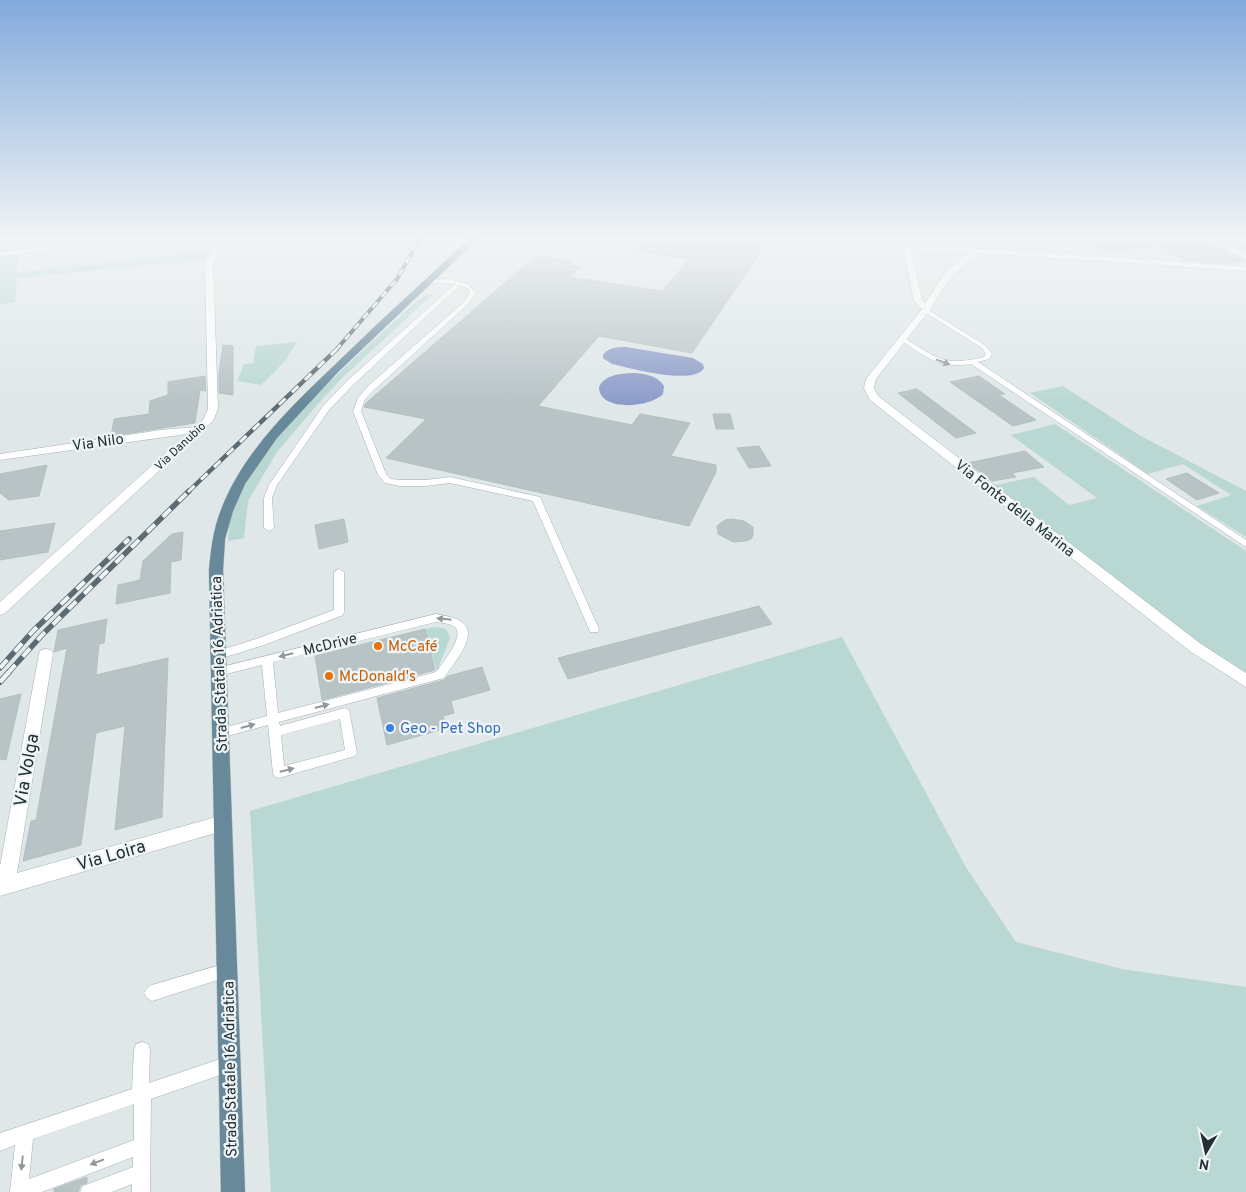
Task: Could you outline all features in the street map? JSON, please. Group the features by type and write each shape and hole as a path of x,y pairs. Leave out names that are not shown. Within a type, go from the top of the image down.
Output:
{"main road":[{"name":"Strada Statale 16 Adriatica","path":"233,1192 218,672 217,548 226,513 243,475 263,448 284,422 365,341 417,293"}],"street":[{"name":"Via Danubio","path":"0,610 208,421 213,409 209,293"},
{"path":"916,293 918,300 926,309"},
{"name":"Via Fonte della Marina","path":"934,293 926,309 872,379 869,388 874,398 1196,648 1246,681"},
{"name":"Via Nilo","path":"0,457 143,435 197,430"},
{"name":"Via Volga","path":"3,886 46,654"},
{"name":"Via Loira","path":"3,886 223,823"}],"lane":[{"path":"269,528 268,498 273,485 326,408 350,383 449,293"},
{"path":"472,293 469,300 371,388 362,398 356,411 382,475 388,481 426,483 450,480 537,499 594,629"},
{"path":"902,338 942,364 954,366 987,358 989,354 984,347 926,309"},
{"path":"973,362 1246,544"},
{"path":"219,654 260,642 339,612 339,572"},
{"name":"McDrive","path":"218,672 436,618 454,620 461,629 464,638 440,675 220,733"},
{"path":"268,660 279,772 351,752 345,713 276,732"},
{"path":"152,993 227,970"},
{"path":"142,1050 142,1192"},
{"path":"0,1142 229,1064"},
{"path":"25,1134 19,1192 142,1145"},
{"path":"89,1192 142,1172"}],"green space":[{"path":"0,293 16,293 15,302 0,304"},
{"path":"427,294 432,295 342,378 277,452 248,501 244,538 228,541 232,513 240,492 277,439 294,418 333,378 414,303"},
{"path":"297,342 285,361 261,385 237,381 244,364 253,363 256,346"},
{"path":"1063,386 1139,435 1246,491 1246,537 1197,506 1231,495 1183,464 1148,474 1030,393"},
{"path":"1055,424 1246,551 1246,678 1192,643 991,486 1034,477 1069,505 1097,498 1011,435"},
{"path":"435,627 446,629 450,638 437,671 425,629"},
{"path":"842,637 967,869 1016,942 1122,969 1246,987 1246,1192 271,1192 250,811"}],"water":[{"path":"626,347 693,358 703,364 704,368 698,373 688,376 675,376 612,364 603,358 605,352 611,349"},
{"path":"630,373 645,374 658,379 664,386 663,394 657,399 637,405 616,404 607,401 601,395 599,387 605,380 616,375"}],"building":[{"path":"494,293 733,293 692,353 599,336 538,406 632,425 640,414 690,423 671,456 716,465 716,472 689,526 386,458 426,419 364,407 366,403"},
{"path":"223,345 233,346 233,395 219,393 219,374"},
{"path":"205,376 206,391 200,390 195,423 111,436 114,419 149,414 150,401 168,395 168,382"},
{"path":"979,376 1005,394 999,395 1036,420 1013,426 950,382"},
{"path":"917,389 976,433 956,438 898,393"},
{"path":"713,414 730,414 734,429 716,429"},
{"path":"759,446 771,466 749,468 737,448"},
{"path":"1025,451 1044,467 1012,473 1016,477 992,481 968,463"},
{"path":"47,465 39,496 9,500 0,493 0,474"},
{"path":"1187,473 1219,493 1197,500 1166,479"},
{"path":"344,519 348,542 319,549 315,525"},
{"path":"725,520 744,521 753,527 751,539 733,542 718,534 717,526"},
{"path":"55,523 48,552 0,560 0,531"},
{"path":"183,532 181,560 171,562 170,593 116,604 118,585 140,580 143,561 172,534"},
{"path":"759,606 772,624 568,679 558,658"},
{"path":"107,619 104,643 99,644 96,675 168,658 162,817 115,830 125,726 96,733 81,845 23,861 31,821 36,820 67,648 54,652 58,630"},
{"path":"425,629 435,670 322,700 315,656"},
{"path":"482,667 490,690 451,701 454,713 443,716 447,728 387,745 377,698 444,680 448,676"},
{"path":"21,694 6,760 0,759 0,699"},
{"path":"87,1177 87,1183 81,1185 78,1192 54,1192 54,1189"}],"railway":[{"path":"336,350 385,293"},
{"path":"188,492 336,350"},
{"path":"8,673 43,634 189,491"},
{"path":"0,668 33,631 129,539"},
{"path":"0,682 9,672"}],"place":[{"name":"McCafé","path":"378,646"},
{"name":"McDonald's","path":"329,676"},
{"name":"Geo - Pet Shop","path":"390,728"}]}
